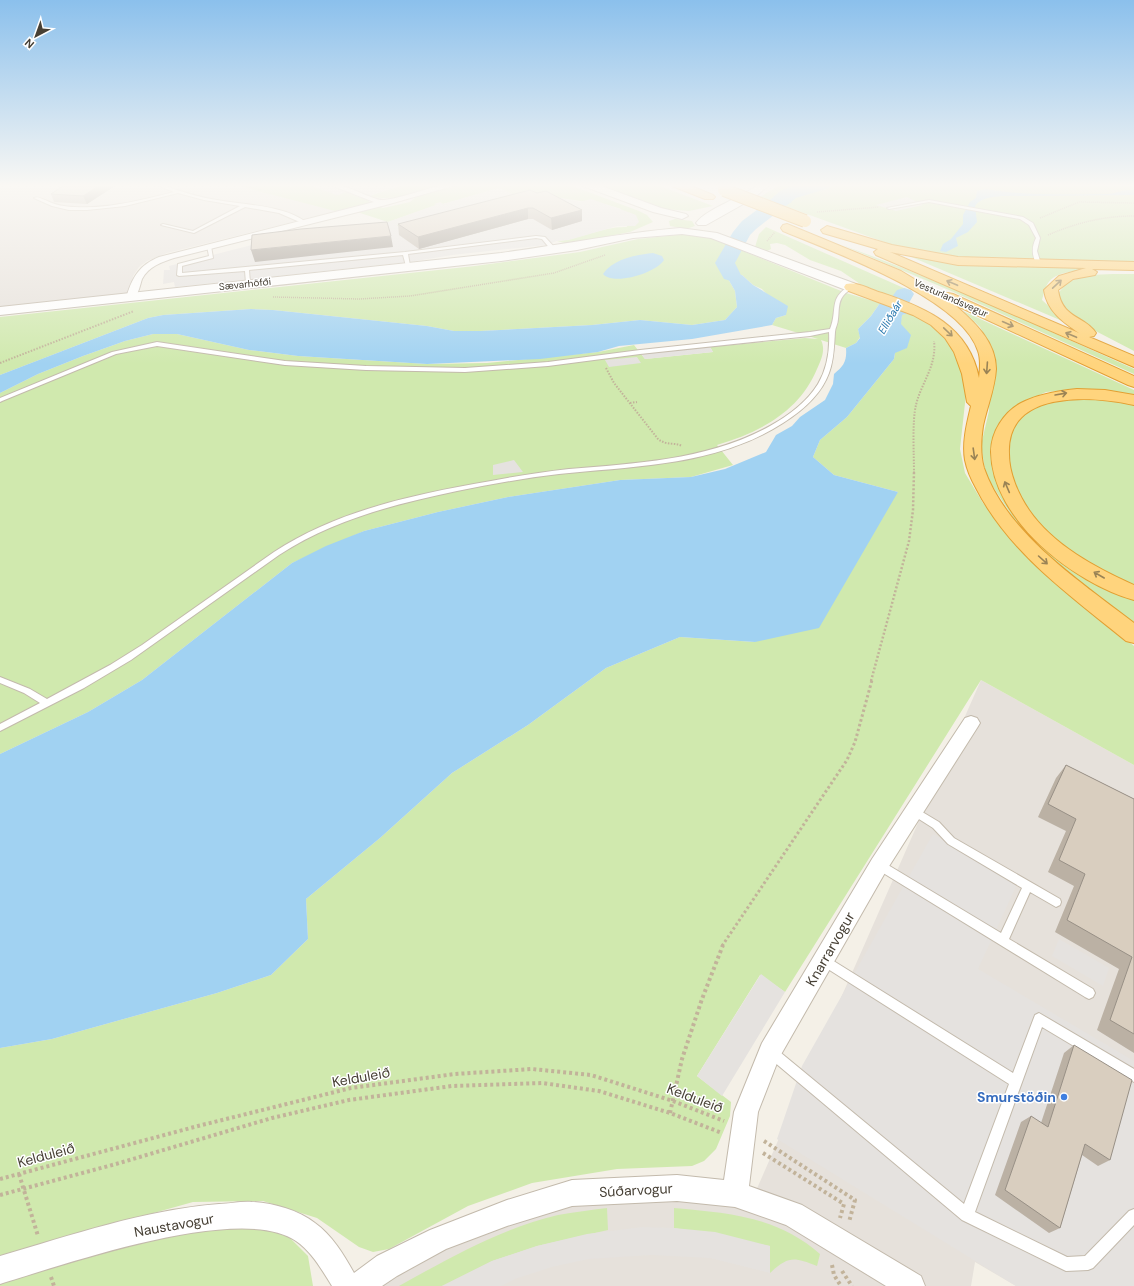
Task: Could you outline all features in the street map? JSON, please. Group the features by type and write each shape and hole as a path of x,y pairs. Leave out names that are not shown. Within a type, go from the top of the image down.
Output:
{"highway":[{"name":"Vesturlandsvegur","path":"825,244 883,268 1134,382"},
{"name":"Vesturlandsvegur","path":"860,244 1134,362"},
{"path":"876,244 940,259 981,263 1134,266"},
{"path":"883,268 948,308 970,326 979,337 985,349 988,368 977,415 972,450 977,473 997,508 1012,529 1033,551 1134,635"},
{"path":"1134,272 1085,273 1070,276 1055,285 1051,290 1051,298 1056,308 1071,321 1134,362"},
{"path":"850,287 916,311 940,325 958,342 963,350 973,382 977,415"},
{"path":"1134,400 1107,394 1085,392 1065,393 1038,401 1025,406 1005,425 998,452 1005,483 1013,501 1029,522 1051,543 1079,564 1115,584 1134,592"}],"street":[{"path":"132,295 138,276 150,264 171,256 217,244"},
{"name":"Sævarhöfði","path":"0,311 132,295 554,250 586,244"},
{"path":"736,244 850,287"},
{"name":"Knarrarvogur","path":"735,1194 746,1112 770,1052 878,865 971,723"},
{"name":"Súðarvogur","path":"359,1286 387,1266 439,1239 507,1212 572,1193 677,1188 735,1194 793,1214 908,1285"},
{"name":"Naustavogur","path":"0,1270 125,1233 196,1218 252,1215 284,1221 306,1232 328,1255 347,1286"}],"lane":[{"path":"209,246 211,257 180,265 179,276 479,244"},
{"path":"549,244 554,250"},
{"path":"1036,244 1034,254 1039,264"},
{"path":"405,253 408,266"},
{"path":"247,269 248,283"},
{"path":"0,728 128,658 254,568 291,544 319,529 356,516 412,500 508,480 685,458 729,446 757,434 796,412 812,397 822,383 829,362 832,330 836,320 838,299 841,294 850,287"},
{"path":"0,400 114,353 157,344 286,363 374,369 496,369 600,358 699,345 810,334 832,330"},
{"path":"0,680 46,702"},
{"path":"914,811 936,825 951,841 1056,902"},
{"path":"878,865 1089,993"},
{"path":"1003,941 1028,886"},
{"path":"824,959 1016,1081"},
{"path":"967,1215 1039,1019 1134,1076"},
{"path":"770,1052 967,1215 1066,1264 1088,1263 1134,1216"}],"path":[{"path":"272,297 373,298 410,296 470,285 538,277 576,268 611,253"},
{"path":"0,363 139,310"},
{"path":"670,1113 687,1044 724,942 847,760 855,742 908,541 913,510 915,407 918,394 932,366 936,347 933,335"},
{"path":"600,358 606,365 614,382 630,404 663,443 682,445 685,458"},
{"path":"630,404 637,402"},
{"name":"Kelduleið","path":"0,1179 198,1126 351,1088 455,1074 532,1068 591,1075 673,1101 727,1122"},
{"name":"Kelduleið","path":"0,1194 272,1118 341,1102 452,1086 542,1083 599,1091 670,1113 724,1134"},
{"path":"758,1138 855,1200 849,1222"},
{"path":"759,1150 844,1204 840,1218"},
{"path":"19,1174 54,1286"},
{"path":"832,1261 834,1275 841,1286"},
{"path":"840,1267 852,1286"}],"shaded area":[{"path":"0,244 203,244 167,253 147,261 139,267 133,276 130,295 0,310"},
{"path":"549,244 452,255 410,262 175,287 174,282 163,284 164,270 170,270 169,266 252,245"},
{"path":"710,347 713,352 645,359 641,354"},
{"path":"637,357 641,363 609,367 605,360"},
{"path":"514,460 523,472 493,475 493,465"},
{"path":"981,680 1134,765 1134,1286 1016,1286 975,1262 971,1286 364,1286 533,1201 755,1193"},
{"path":"933,834 1018,882 978,969 1134,1061 1134,1286 1016,1286 777,1139 802,1066","holes":["1121,1087 1098,1165 1074,1150 1038,1133"]},
{"path":"1059,939 1109,968 1103,986 1052,956"},
{"path":"761,974 785,992 722,1096 697,1076"},
{"path":"642,1227 715,1232 770,1246 770,1273 710,1258 651,1255 589,1259 552,1267 515,1279 501,1286 442,1286 492,1261 537,1246 587,1234"}],"green space":[{"path":"616,244 726,244 846,293 880,303 871,316 858,329 860,337 856,343 846,348 821,340 823,351 817,369 800,397 789,409 763,427 717,445 733,465 691,477 620,480 508,497 438,512 364,531 292,563 142,680 88,712 0,754 0,393 38,374 83,356 125,341 153,334 177,334 249,350 298,356 427,364 487,363 598,352 634,345 645,359 713,352 710,347 805,338 818,339 772,325 776,318 786,315 762,289 753,285 742,275 727,277 735,291 737,307 725,320 692,325 640,320 592,325 454,331 427,326 273,310 251,309 163,315 148,318 0,375 0,317 475,266 580,252"},
{"path":"756,244 770,244 771,249 767,251 755,247"},
{"path":"781,244 804,244 906,289 897,299 869,290 841,271 810,260"},
{"path":"890,244 1134,244 1134,264 972,260"},
{"path":"842,245 1026,320 1134,369 1134,374 949,290"},
{"path":"902,253 939,260 1134,268 1134,271 1080,271 1060,274 1053,278 1046,288 1042,300 1067,323"},
{"path":"1134,274 1134,351 1086,326 1063,307 1057,295 1067,282 1090,275"},
{"path":"963,311 1134,390 1134,396 1081,389 1046,392 1018,405 1000,421 991,450 1035,536 1134,596 1134,628 1076,582 1022,531 986,476 981,445 989,411 991,348 980,327"},
{"path":"909,313 921,316 957,347 966,394 960,449 965,473 983,503 1024,552 1134,646 1134,765 981,680 785,992 760,975 697,1076 731,1102 730,1116 716,1149 704,1161 692,1166 617,1169 532,1183 468,1206 389,1249 373,1252 359,1247 317,1218 263,1201 193,1202 0,1256 0,1048 52,1039 217,993 271,975 308,939 306,899 380,838 452,773 528,725 606,668 680,637 755,642 898,492 834,475 813,457 820,440 847,417 894,359 902,315"},
{"path":"1087,396 1134,403 1134,587 1079,558 1048,535 1036,523 1026,508 1010,475 1007,457 1007,440 1013,425 1025,411 1038,404 1046,402 1063,398"},
{"path":"607,1208 608,1230 537,1246 492,1261 442,1286 399,1286 476,1245 517,1228 558,1215"},
{"path":"674,1208 733,1215 769,1224 787,1231 804,1241 820,1254 817,1266 802,1261 792,1260 782,1263 770,1273 770,1246 674,1228"},
{"path":"254,1222 289,1237 308,1256 313,1286 0,1286 0,1283 191,1226"}],"water":[{"path":"943,244 958,244 958,246 946,252 940,251"},
{"path":"653,253 662,256 664,260 660,265 644,273 616,279 603,274 618,261"},
{"path":"731,275 742,275 753,285 788,306 786,315 776,318 772,325 692,339 619,346 598,352 540,359 427,364 298,356 249,350 177,334 153,334 125,341 83,356 38,374 0,393 0,375 148,318 163,315 251,309 273,310 427,326 454,331 592,325 640,320 692,325 725,320 737,307 735,291 727,277"},
{"path":"880,303 909,313 902,315 901,324 911,335 907,348 895,353 894,359 847,417 820,440 813,457 834,475 898,492 819,628 755,642 680,637 606,668 528,725 452,773 380,838 306,899 308,939 271,975 217,993 52,1039 0,1048 0,754 88,712 142,680 292,563 326,546 364,531 438,512 508,497 620,480 691,477 725,469 766,452 776,435 792,426 800,417 825,400 833,384 834,374 844,363 846,348 856,343 860,338 858,329 871,316"}],"building":[{"path":"251,244 311,244 251,250"},
{"path":"1066,765 1134,799 1134,1034 1110,1020 1132,957 1067,920 1085,874 1059,860 1076,819 1048,804"},
{"path":"1074,1045 1132,1080 1110,1160 1085,1144 1060,1228 1005,1190 1031,1116 1048,1127"}],"waterway":[{"name":"Elliðaár","path":"731,275 725,263 735,244"},
{"name":"Elliðaár","path":"877,340 904,294"}],"place":[{"name":"Smurstöðin","path":"1064,1097"}]}
